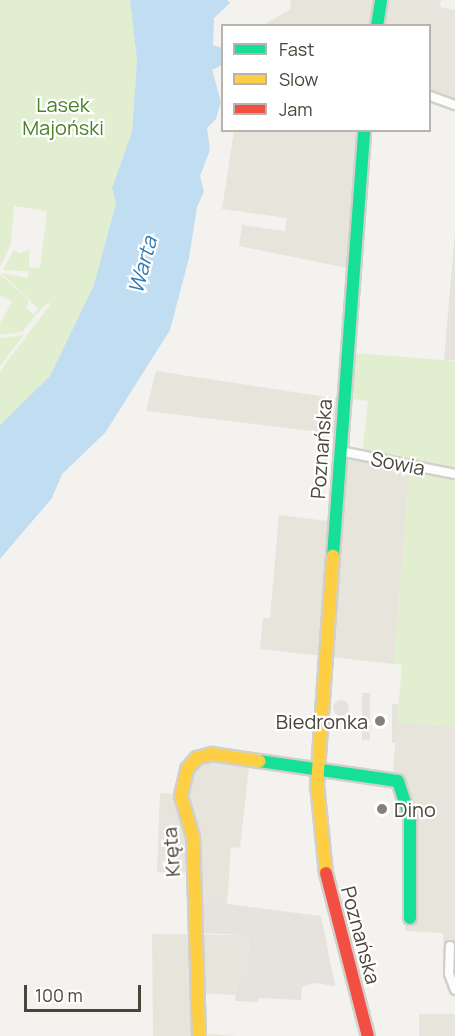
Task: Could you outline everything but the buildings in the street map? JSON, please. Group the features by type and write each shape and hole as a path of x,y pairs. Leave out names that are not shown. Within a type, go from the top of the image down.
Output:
{"street":[{"path":"377,24 381,0"},
{"path":"431,97 455,105"},
{"name":"Poznańska","path":"364,132 317,771 324,865 368,1036"},
{"name":"Sowia","path":"340,451 455,474"},
{"name":"Kręta","path":"199,1036 193,837 181,796 187,769 197,758 207,754 317,771"},
{"path":"317,771 391,779 402,785 412,844 410,918"},
{"path":"450,946 449,974 455,990"}],"shaded area":[{"path":"291,0 441,0 440,7 455,10 455,104 431,96 431,24 265,24 290,9"},
{"path":"234,132 370,132 357,270 239,246 242,225 285,231 287,218 222,209"},
{"path":"455,232 455,360 444,360"},
{"path":"156,371 347,400 345,435 146,411"},
{"path":"342,453 410,466 394,664 260,649 263,618 270,618 279,515 336,522"},
{"path":"362,693 370,693 370,740 362,740"},
{"path":"341,700 347,702 349,708 347,714 341,716 335,714 333,708 335,702"},
{"path":"392,704 398,704 398,743 392,743"},
{"path":"397,722 455,727 455,999 444,977 443,933 405,931 403,819 392,784"},
{"path":"205,749 250,757 240,848 231,847 227,905 189,899 188,873 157,872 160,793 176,794 185,763 193,753"},
{"path":"196,900 321,916 335,986 314,983 302,987 301,1000 259,998 258,1002 235,1001 236,982 247,976 249,935 197,933"},
{"path":"152,934 249,935 247,976 236,982 235,995 202,993 204,1034 236,1036 153,1036"},
{"path":"419,1014 455,1014 455,1036 419,1036"}],"green space":[{"name":"Lasek Majoński","path":"0,0 130,0 137,60 132,132 112,188 116,203 94,285 50,376 0,425 0,371 50,305 49,302 40,310 22,332 0,335 0,323 12,302 0,295 0,274 28,299 27,309 34,314 38,309 28,298 1,273 28,278 28,271 3,270 14,250 20,254 29,249 29,267 40,268 47,211 14,206 11,244 0,267"},
{"path":"24,335 0,366 0,338"},
{"path":"355,353 455,361 455,727 397,722 402,665 394,664 410,466 362,457 368,401 352,399"}],"water":[{"name":"Warta","path":"130,0 227,0 230,3 214,18 213,45 221,48 221,66 212,70 221,102 216,119 207,128 210,150 200,176 204,192 197,207 189,258 170,330 105,433 62,474 52,498 0,559 0,425 50,376 94,285 116,203 112,188 132,132 137,60"}],"traffic: fast":[{"path":"377,24 381,0"},
{"path":"333,556 364,132"},
{"path":"259,761 398,781 410,819 410,918"}],"traffic: slow":[{"path":"326,873 317,785 333,556"},
{"path":"199,1036 193,837 181,796 187,769 197,758 212,754 259,761"}],"traffic: jam":[{"path":"326,873 368,1036"}],"place":[{"name":"Biedronka","path":"380,721"},
{"name":"Dino","path":"382,809"}]}
